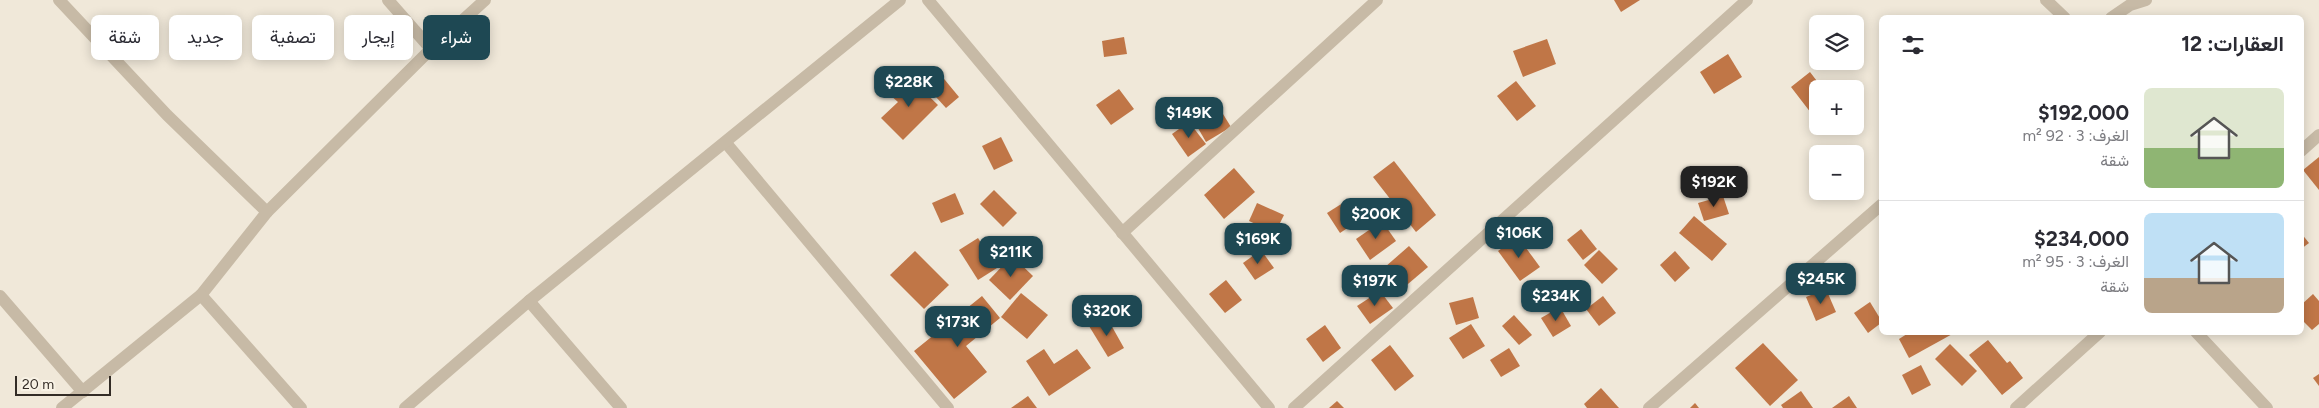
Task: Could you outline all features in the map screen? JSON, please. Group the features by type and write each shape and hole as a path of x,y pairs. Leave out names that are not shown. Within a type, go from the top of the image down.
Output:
{"street":[{"path":"59,0 167,115 267,212"},
{"path":"388,0 423,40"},
{"path":"468,15 485,0"},
{"path":"405,408 529,301 900,0"},
{"path":"928,0 1269,408"},
{"path":"1122,233 1377,0"},
{"path":"1294,408 1747,0"},
{"path":"2046,0 2062,15"},
{"path":"2115,15 2130,5 2146,0"},
{"path":"62,408 201,295 267,212 423,57"},
{"path":"2304,148 2319,135"},
{"path":"726,143 948,408"},
{"path":"1649,408 1879,207"},
{"path":"201,295 301,408"},
{"path":"0,296 82,392"},
{"path":"529,301 621,408"},
{"path":"2016,408 2097,335"},
{"path":"2199,335 2267,408"}],"building":[{"path":"1614,0 1640,0 1621,12"},
{"path":"1124,37 1127,54 1104,57 1102,41"},
{"path":"1547,39 1556,64 1523,77 1513,51"},
{"path":"1728,54 1742,77 1714,94 1700,72"},
{"path":"1810,72 1816,80 1809,80 1809,110 1791,87"},
{"path":"940,74 959,97 946,108 926,86"},
{"path":"908,76 938,105 903,140 881,118 898,102 890,95"},
{"path":"1516,81 1536,106 1517,121 1497,96"},
{"path":"1119,89 1134,109 1111,125 1096,105"},
{"path":"1215,101 1231,127 1206,142 1191,116"},
{"path":"1189,122 1206,144 1188,157 1172,134"},
{"path":"1001,137 1013,161 994,170 982,146"},
{"path":"2319,157 2319,190 2304,171"},
{"path":"1394,161 1436,215 1416,232 1373,177"},
{"path":"1234,168 1255,192 1224,219 1204,195"},
{"path":"994,190 1017,213 1003,227 980,204"},
{"path":"955,193 964,214 941,223 932,203"},
{"path":"1723,196 1729,214 1704,221 1698,203"},
{"path":"1346,201 1358,221 1340,233 1327,213"},
{"path":"1257,203 1284,215 1275,233 1249,221"},
{"path":"1694,216 1727,244 1712,261 1679,233"},
{"path":"1532,217 1545,235 1530,246 1517,228"},
{"path":"1382,221 1396,241 1370,260 1356,239"},
{"path":"1581,229 1597,249 1583,260 1567,240"},
{"path":"1518,237 1540,267 1520,281 1498,251"},
{"path":"2304,237 2309,243 2304,247"},
{"path":"978,238 997,268 978,280 959,250"},
{"path":"1409,246 1428,267 1395,295 1377,274"},
{"path":"1261,250 1274,268 1255,280 1243,263"},
{"path":"1599,250 1618,269 1602,284 1584,265"},
{"path":"915,251 949,285 924,309 890,275"},
{"path":"1675,251 1690,268 1675,282 1660,265"},
{"path":"1012,256 1033,276 1010,300 989,280"},
{"path":"1226,280 1242,300 1225,313 1209,294"},
{"path":"1826,289 1836,312 1816,321 1806,297"},
{"path":"1380,291 1393,308 1370,324 1357,306"},
{"path":"1021,293 1048,315 1027,339 1001,317"},
{"path":"2313,294 2319,301 2319,324 2312,330 2304,322 2304,302"},
{"path":"982,296 1000,318 966,346 987,372 954,399 914,351"},
{"path":"1603,296 1616,313 1599,326 1586,309"},
{"path":"1473,297 1479,318 1456,325 1449,303"},
{"path":"1870,302 1879,317 1879,325 1868,333 1854,313"},
{"path":"1560,307 1571,326 1553,337 1541,318"},
{"path":"1514,315 1532,335 1519,345 1502,326"},
{"path":"1106,316 1124,348 1108,357 1089,326"},
{"path":"1471,324 1485,346 1463,359 1449,338"},
{"path":"1325,325 1341,348 1323,362 1306,339"},
{"path":"1905,335 1951,335 1909,358 1899,339"},
{"path":"1988,340 2007,363 2010,361 2023,378 2002,395 1969,355"},
{"path":"1763,343 1798,380 1770,406 1735,368"},
{"path":"1950,344 1977,371 1962,386 1935,359"},
{"path":"1390,345 1414,376 1395,391 1371,360"},
{"path":"1509,348 1520,366 1501,377 1490,360"},
{"path":"1044,349 1054,364 1077,349 1091,368 1049,396 1026,361"},
{"path":"1921,365 1931,385 1912,395 1902,375"},
{"path":"2319,374 2319,386 2313,378"},
{"path":"1601,388 1619,408 1587,408 1584,404"},
{"path":"1801,391 1813,408 1783,408 1781,405"},
{"path":"1028,396 1037,408 1011,408"},
{"path":"1849,396 1857,408 1832,408"},
{"path":"1337,401 1344,408 1329,408"},
{"path":"1695,403 1699,408 1690,408"}]}
